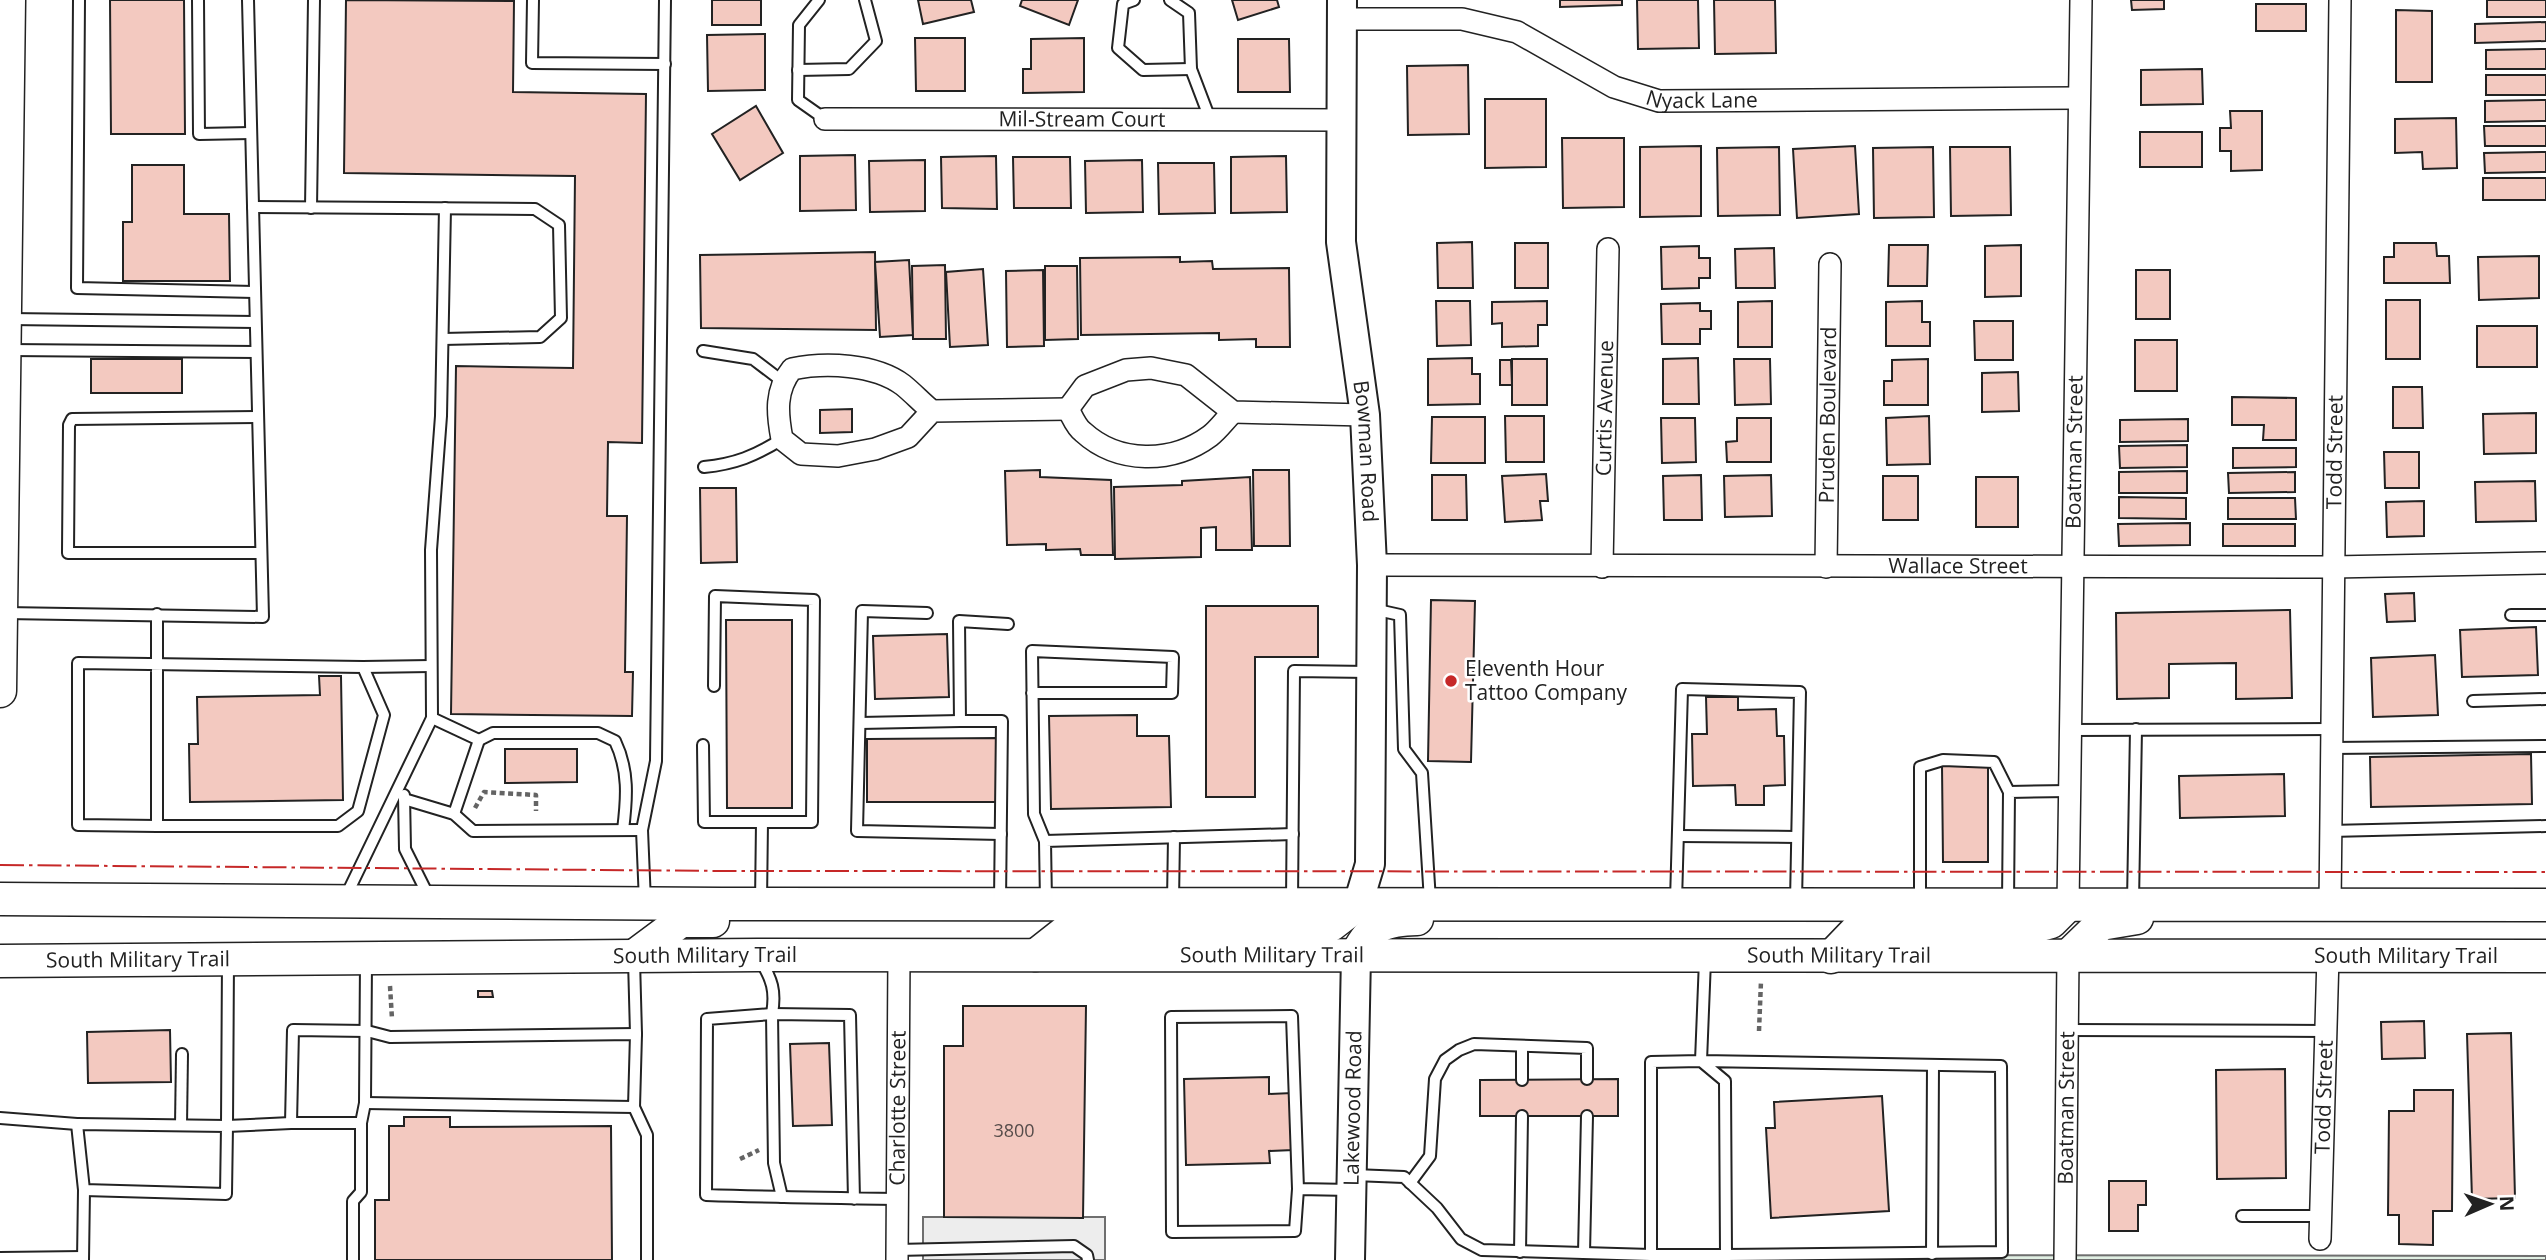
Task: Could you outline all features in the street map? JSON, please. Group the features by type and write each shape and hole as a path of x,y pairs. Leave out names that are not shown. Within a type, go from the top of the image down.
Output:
{"main road":[{"path":"0,691 9,0"},
{"path":"0,899 645,904 2546,905"},
{"path":"634,956 681,921 980,920 1000,904"},
{"path":"1036,956 1069,929 1305,928 1331,925 1358,904"},
{"path":"1356,956 1366,937 1384,922 1393,919 1611,915 1644,905"},
{"path":"1831,957 1856,931 2019,931 2052,922 2068,905"},
{"path":"2068,956 2101,924 2131,918 2226,919 2241,914 2250,905"},
{"name":"South Military Trail","path":"0,961 899,955 2533,956"}],"street":[{"name":"Boatman Street","path":"2068,905 2081,0"},
{"name":"Todd Street","path":"2330,905 2340,0"},
{"name":"Nyack Lane","path":"1342,9 1462,19 1517,32 1614,87 1659,101 2079,98"},
{"name":"Bowman Road","path":"1342,9 1340,242 1365,415 1372,565 1370,864 1358,904"},
{"name":"Mil-Stream Court","path":"825,119 1340,120"},
{"name":"Curtis Avenue","path":"1602,567 1608,249"},
{"name":"Pruden Boulevard","path":"1826,567 1830,264"},
{"path":"932,411 908,437 850,454 801,454 782,439 778,398 782,381 792,369 838,365 902,384 932,411 1068,409"},
{"path":"1068,409 1084,386 1126,370 1152,368 1186,375 1233,412 1365,415"},
{"path":"1068,409 1081,431 1109,450 1139,458 1180,453 1210,436 1233,412"},
{"name":"Wallace Street","path":"1372,565 2333,568 2546,563"},
{"path":"2533,956 2546,938"},
{"name":"Charlotte Street","path":"897,1255 899,955"},
{"name":"Lakewood Road","path":"1350,1260 1356,956"},
{"name":"Boatman Street","path":"2064,1260 2068,956"},
{"name":"Todd Street","path":"2320,1239 2328,956"}],"lane":[{"path":"79,0 76,288 254,292"},
{"path":"198,0 199,134 251,133"},
{"path":"1,613 263,617 248,0"},
{"path":"311,208 314,0"},
{"path":"533,0 532,63 664,64"},
{"path":"645,904 642,830 656,761 665,0"},
{"path":"819,0 799,25 798,100 825,119"},
{"path":"799,70 849,69 876,41 865,0"},
{"path":"1134,0 1123,4 1118,48 1143,71 1191,69"},
{"path":"1170,0 1189,13 1191,69 1210,120"},
{"path":"253,207 535,209 559,225 561,318 540,337 443,339"},
{"path":"343,902 432,718 431,550 443,339 445,208"},
{"path":"3,339 255,322"},
{"path":"3,339 256,352"},
{"path":"703,351 753,359 782,381"},
{"path":"258,417 72,419 69,425 68,553 261,553"},
{"path":"704,467 751,459 782,439"},
{"path":"703,745 704,822 812,822 814,600 715,596 714,686"},
{"path":"1372,609 1400,615 1404,749 1422,773 1431,904"},
{"path":"928,613 862,611 857,831 1001,835"},
{"path":"157,614 157,827"},
{"path":"2511,615 2546,615"},
{"path":"960,721 959,621 1008,624"},
{"path":"1032,693 1172,693 1173,657 1032,651 1032,693 1034,814 1045,841 1046,904"},
{"path":"363,667 384,715 358,811 338,825 78,825 78,663 431,666"},
{"path":"1292,904 1294,671 1371,672"},
{"path":"1676,904 1682,689 1800,692 1796,905"},
{"path":"2473,701 2546,699"},
{"path":"432,718 479,740"},
{"path":"860,723 1002,721 1000,904"},
{"path":"2133,905 2136,729"},
{"path":"2070,730 2136,729 2546,746"},
{"path":"454,814 479,740 493,733 598,733 615,741 625,761 627,801 623,830"},
{"path":"1920,905 1920,767 1943,760 1994,762 2009,792 2008,905"},
{"path":"404,775 405,849 432,902"},
{"path":"2009,792 2069,791"},
{"path":"404,799 454,814 469,828 642,830"},
{"path":"761,904 762,822"},
{"path":"2330,831 2546,826"},
{"path":"1045,841 1293,834"},
{"path":"1678,836 1797,837"},
{"path":"1173,904 1174,837"},
{"path":"634,956 634,1107 647,1135 647,1260"},
{"path":"758,956 771,978 775,995 772,1014 774,1163 782,1197"},
{"path":"1700,1061 1706,956"},
{"path":"353,1260 353,1201 361,1192 361,1123 365,1103 366,958"},
{"path":"84,1190 226,1194 228,959"},
{"path":"854,1199 850,1015 772,1014 707,1019 706,1195 854,1199 898,1199"},
{"path":"1292,1016 1298,1189 1295,1231 1171,1232 1171,1017 1292,1016"},
{"path":"290,1123 293,1030 367,1031 385,1037 636,1034"},
{"path":"2068,1030 2326,1031"},
{"path":"1410,1182 1430,1156 1435,1079 1445,1060 1459,1050 1474,1044 1587,1048 1587,1079"},
{"path":"1522,1046 1522,1080"},
{"path":"181,1125 182,1054"},
{"path":"1700,1061 1724,1081 1726,1255"},
{"path":"1298,1189 1404,1177 1437,1208 1461,1239 1482,1250 1651,1255 2002,1252 2001,1066 1651,1062 1651,1255"},
{"path":"1932,1254 1933,1065"},
{"path":"365,1103 634,1107"},
{"path":"1520,1252 1522,1116"},
{"path":"1584,1253 1587,1116"},
{"path":"0,1118 77,1124 228,1126 361,1123"},
{"path":"0,1258 83,1259 84,1190 77,1124"},
{"path":"2242,1216 2321,1216"},
{"path":"897,1255 934,1250 1074,1246 1087,1255 1088,1260"}],"path":[{"path":"469,828 484,792 536,795 536,811"},
{"path":"1759,1031 1761,977"},
{"path":"390,986 392,1018"}],"green space":[{"path":"1877,1255 2546,1256 2546,1260 1877,1260"}],"shaded area":[{"path":"923,1217 1105,1217 1105,1260 923,1260"}],"building":[{"path":"110,0 184,0 185,134 111,134"},
{"path":"346,0 514,1 513,92 646,94 642,443 608,442 607,516 627,516 625,672 633,672 632,716 451,714 456,366 573,368 575,176 344,173"},
{"path":"712,0 761,0 761,25 712,25"},
{"path":"918,0 971,0 974,12 923,24"},
{"path":"1022,0 1078,0 1069,25 1020,6"},
{"path":"1232,0 1277,0 1279,7 1238,20"},
{"path":"1560,0 1622,0 1622,5 1560,7"},
{"path":"1637,0 1698,0 1699,48 1638,49"},
{"path":"1714,0 1775,0 1776,53 1715,54"},
{"path":"2131,0 2164,0 2164,9 2132,10"},
{"path":"2487,0 2546,0 2546,17 2487,17"},
{"path":"2256,4 2306,4 2306,31 2256,31"},
{"path":"2396,10 2432,11 2432,82 2396,82"},
{"path":"2546,22 2546,41 2475,43 2475,24"},
{"path":"765,34 765,90 708,91 707,35"},
{"path":"915,38 965,38 965,91 916,91"},
{"path":"1084,38 1084,92 1023,93 1023,69 1031,69 1031,39"},
{"path":"1238,39 1289,39 1290,92 1238,92"},
{"path":"2546,49 2546,69 2486,69 2486,50"},
{"path":"1468,65 1469,134 1408,135 1407,66"},
{"path":"2202,69 2203,104 2141,105 2141,70"},
{"path":"2486,75 2546,75 2546,95 2486,95"},
{"path":"1485,99 1546,99 1546,167 1485,168"},
{"path":"2546,100 2546,121 2485,122 2485,101"},
{"path":"756,106 783,153 740,180 712,134"},
{"path":"2230,111 2262,111 2262,170 2231,171 2231,151 2220,151 2220,128 2231,128"},
{"path":"2456,118 2457,168 2423,169 2422,152 2395,153 2395,119"},
{"path":"2484,126 2546,126 2546,146 2485,146"},
{"path":"2140,132 2202,132 2202,167 2140,167"},
{"path":"1562,138 1624,138 1624,207 1563,208"},
{"path":"1701,146 1701,216 1640,217 1640,147"},
{"path":"1855,146 1859,214 1797,218 1793,149"},
{"path":"1779,147 1780,215 1718,216 1717,148"},
{"path":"1933,147 1934,217 1874,218 1873,148"},
{"path":"1950,147 2010,147 2011,215 1951,216"},
{"path":"2546,152 2546,172 2485,173 2484,153"},
{"path":"855,155 856,210 800,211 800,156"},
{"path":"996,156 997,209 942,208 941,157"},
{"path":"1286,156 1287,212 1231,213 1231,157"},
{"path":"1013,157 1070,157 1071,208 1014,208"},
{"path":"925,160 925,211 870,212 869,161"},
{"path":"1142,160 1143,212 1086,213 1085,161"},
{"path":"1158,163 1214,163 1215,213 1159,214"},
{"path":"132,165 184,165 184,214 229,214 230,281 123,281 123,222 132,222"},
{"path":"2483,178 2546,178 2546,200 2483,200"},
{"path":"1472,242 1473,288 1438,288 1437,243"},
{"path":"1515,243 1548,243 1548,288 1515,288"},
{"path":"2394,243 2436,243 2437,256 2449,256 2450,283 2384,283 2384,257 2394,257"},
{"path":"1889,245 1928,245 1927,286 1888,286"},
{"path":"2021,245 2021,296 1985,297 1985,246"},
{"path":"1699,246 1699,258 1710,258 1710,278 1699,278 1699,288 1662,289 1661,247"},
{"path":"1774,248 1775,288 1736,288 1735,249"},
{"path":"875,252 876,330 701,328 700,255"},
{"path":"2539,256 2539,298 2479,300 2478,257"},
{"path":"1180,257 1180,262 1212,261 1213,269 1289,268 1290,347 1256,347 1256,339 1219,340 1219,333 1081,335 1080,258"},
{"path":"909,260 913,335 880,337 875,262"},
{"path":"945,265 946,339 913,339 912,266"},
{"path":"1045,266 1077,266 1078,339 1045,340"},
{"path":"983,269 988,345 950,347 946,272"},
{"path":"1043,270 1044,346 1007,347 1006,271"},
{"path":"2136,270 2170,270 2170,319 2136,319"},
{"path":"2386,300 2420,300 2420,359 2386,359"},
{"path":"1436,301 1470,301 1471,345 1437,346"},
{"path":"1547,301 1547,325 1538,325 1538,346 1502,347 1502,323 1492,324 1492,302"},
{"path":"1772,301 1772,347 1738,347 1738,302"},
{"path":"1922,301 1922,322 1930,322 1930,346 1886,346 1886,302"},
{"path":"1700,303 1700,311 1711,311 1711,329 1700,329 1700,344 1662,344 1661,304"},
{"path":"1974,321 2013,321 2013,360 1975,360"},
{"path":"2477,326 2537,326 2537,367 2477,367"},
{"path":"2135,340 2177,340 2177,391 2135,391"},
{"path":"1472,358 1472,374 1480,374 1480,404 1428,405 1428,359"},
{"path":"1698,358 1699,404 1663,404 1663,359"},
{"path":"91,359 182,359 182,393 91,393"},
{"path":"1512,359 1547,359 1547,405 1512,405"},
{"path":"1734,359 1770,359 1771,404 1735,405"},
{"path":"1928,359 1928,405 1884,405 1884,381 1892,381 1892,360"},
{"path":"1500,360 1511,360 1512,385 1500,385"},
{"path":"2018,372 2019,411 1982,412 1982,373"},
{"path":"2393,387 2422,387 2423,428 2393,428"},
{"path":"2232,397 2296,398 2296,440 2263,440 2264,425 2232,425"},
{"path":"852,409 852,432 820,433 820,410"},
{"path":"2536,413 2536,453 2484,454 2483,414"},
{"path":"1505,416 1544,416 1544,462 1506,462"},
{"path":"1929,416 1930,464 1887,465 1886,418"},
{"path":"1432,417 1485,417 1485,463 1431,463"},
{"path":"1661,418 1695,418 1696,462 1662,463"},
{"path":"1737,418 1771,418 1771,462 1727,462 1726,442 1737,441"},
{"path":"2188,419 2188,441 2120,442 2120,420"},
{"path":"2187,445 2187,467 2120,468 2119,446"},
{"path":"2233,448 2296,448 2296,467 2233,468"},
{"path":"2384,452 2419,452 2419,488 2385,488"},
{"path":"1040,470 1040,477 1111,480 1113,555 1081,555 1080,549 1046,550 1046,544 1007,545 1005,471"},
{"path":"1253,470 1289,470 1290,546 1254,546"},
{"path":"2187,471 2187,493 2119,493 2119,472"},
{"path":"2295,472 2295,492 2229,493 2228,473"},
{"path":"1546,474 1548,501 1540,501 1542,520 1505,522 1502,476"},
{"path":"1432,475 1466,475 1467,520 1432,520"},
{"path":"1701,475 1702,520 1664,520 1663,476"},
{"path":"1771,475 1772,516 1725,517 1724,476"},
{"path":"1883,476 1918,476 1918,520 1883,520"},
{"path":"1250,477 1252,550 1216,550 1216,527 1201,528 1201,557 1115,559 1114,487 1182,485 1182,481"},
{"path":"1976,477 2018,477 2018,527 1976,527"},
{"path":"2535,481 2536,521 2476,522 2475,482"},
{"path":"700,488 736,488 737,562 701,563"},
{"path":"2119,497 2186,498 2186,519 2119,518"},
{"path":"2228,498 2295,498 2296,519 2228,519"},
{"path":"2424,501 2424,536 2387,537 2386,502"},
{"path":"2190,523 2190,545 2119,546 2118,524"},
{"path":"2223,524 2295,524 2295,546 2223,546"},
{"path":"2414,593 2415,621 2387,622 2385,594"},
{"name":"Eleventh Hour Tattoo Company","path":"1431,600 1475,601 1471,762 1428,761"},
{"path":"1206,606 1318,606 1318,657 1255,657 1255,797 1206,797"},
{"path":"2290,610 2292,698 2236,699 2236,663 2169,664 2169,698 2117,699 2116,613"},
{"path":"726,620 792,620 792,808 727,808"},
{"path":"2536,627 2538,675 2462,677 2460,630"},
{"path":"947,634 949,697 875,699 873,636"},
{"path":"2435,655 2438,715 2373,717 2371,658"},
{"path":"319,676 341,676 343,800 190,802 189,744 198,744 197,697 320,695"},
{"path":"1706,697 1738,697 1738,710 1776,709 1777,736 1784,736 1785,785 1764,786 1764,805 1736,805 1735,785 1693,786 1692,734 1707,734"},
{"path":"1137,715 1137,736 1169,736 1171,807 1051,809 1049,716"},
{"path":"997,738 998,802 867,802 867,739"},
{"path":"505,749 577,749 577,782 505,783"},
{"path":"2531,754 2532,804 2371,807 2370,757"},
{"path":"1988,765 1988,862 1943,862 1942,766"},
{"path":"2284,774 2285,816 2180,818 2179,776"},
{"path":"478,991 492,991 493,997 478,997"},
{"path":"963,1006 1086,1006 1083,1218 944,1217 944,1046 963,1046"},
{"path":"2424,1021 2425,1058 2382,1059 2381,1022"},
{"path":"170,1030 171,1082 88,1083 87,1032"},
{"path":"2511,1033 2515,1198 2472,1199 2467,1034"},
{"path":"829,1043 832,1125 793,1126 790,1044"},
{"path":"2285,1069 2286,1178 2217,1179 2216,1070"},
{"path":"1269,1077 1269,1094 1292,1093 1293,1150 1269,1151 1270,1163 1186,1165 1184,1079"},
{"path":"1618,1079 1618,1116 1480,1116 1480,1080"},
{"path":"2414,1090 2453,1090 2452,1211 2433,1211 2433,1245 2399,1244 2399,1215 2388,1215 2389,1111 2414,1111"},
{"path":"1882,1096 1889,1211 1771,1218 1766,1128 1775,1128 1774,1102"},
{"path":"404,1117 450,1117 450,1127 611,1126 612,1260 375,1260 375,1200 389,1200 389,1126 404,1126"},
{"path":"2109,1181 2146,1181 2146,1205 2138,1205 2138,1231 2109,1231"}],"power":[{"path":"0,865 725,871 2546,872"}],"place":[{"name":"Eleventh Hour Tattoo Company","path":"1451,681"}]}
